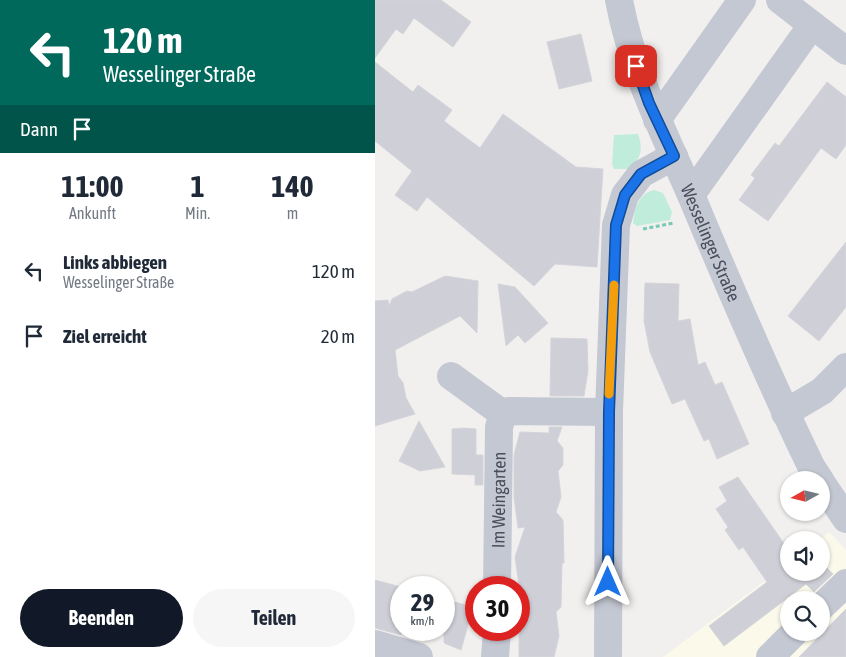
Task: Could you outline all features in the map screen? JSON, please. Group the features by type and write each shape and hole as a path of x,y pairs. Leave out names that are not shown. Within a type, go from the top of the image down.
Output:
{"street":[{"name":"Wesselinger Straße","path":"619,0 636,66 657,120 785,412 814,471"},
{"path":"657,120 742,0"},
{"path":"780,0 846,51"},
{"path":"695,206 812,25"},
{"path":"608,657 609,412 616,225 625,195 641,174 674,156"},
{"path":"785,412 822,391 846,367"},
{"path":"451,376 503,414 507,411 609,412"},
{"name":"Im Weingarten","path":"497,576 499,427 503,414"},
{"name":"Wesselinger Straße","path":"830,495 846,519"},
{"path":"830,598 846,583"},
{"path":"495,657 496,641"},
{"path":"770,657 786,641"},
{"path":"375,644 419,657"}],"path":[{"path":"616,235 695,206"}],"shaded area":[{"path":"830,533 846,550 846,657 663,657 780,570 780,581 830,581"}],"green space":[{"path":"638,134 641,144 639,157 628,169 614,169 612,164 614,135"},
{"path":"654,190 663,193 672,212 670,220 637,226 633,223 638,202 644,195"}],"building":[{"path":"375,0 441,0 471,22 453,47 414,18 403,34 396,29 375,58"},
{"path":"581,34 592,81 559,89 547,42"},
{"path":"375,62 413,92 418,85 452,110 444,121 480,148 503,114 576,167 603,169 597,267 555,264 534,286 427,197 417,211 395,195 412,171 375,141"},
{"path":"827,82 846,97 846,145 836,159 821,148 768,221 739,200 755,178 751,175 775,143 779,146"},
{"path":"846,242 846,307 819,341 788,316"},
{"path":"445,276 478,281 477,333 460,316 395,350 398,376 403,383 406,398 415,414 375,426 375,301 388,300 389,306 392,299 407,291 412,292"},
{"path":"645,283 679,284 678,321 690,319 698,365 705,362 715,385 722,382 749,444 717,459 709,439 704,441 685,399 672,404 650,352 644,321"},
{"path":"498,284 515,287 548,323 525,343 518,335 506,346"},
{"path":"551,338 587,339 588,371 584,396 550,396"},
{"path":"419,421 445,467 420,471 399,461"},
{"path":"549,427 562,427 557,441 563,448 563,465 558,471 561,497 556,512 563,520 564,563 562,563 561,607 556,612 559,636 554,657 519,657 519,641 530,641 530,576 518,576 515,557 525,527 518,528 514,497 514,455 520,432 549,433"},
{"path":"452,429 476,429 476,455 483,455 483,485 475,485 475,475 452,474"},
{"path":"738,477 780,538 780,581 826,581 815,591 806,584 797,591 780,591 780,604 724,646 709,626 767,582 743,547 739,550 725,530 728,527 716,509 727,501 719,487"},
{"path":"375,580 390,584 390,632 375,628"},
{"path":"455,602 465,605 465,636 461,650 444,643 444,641 455,641"},
{"path":"846,609 846,657 799,657 815,641 830,641 830,625"}],"slow traffic":[{"path":"609,394 614,285"}],"route":[{"path":"608,582 609,412 616,225 625,195 641,174 674,156 649,103 636,66"}]}
